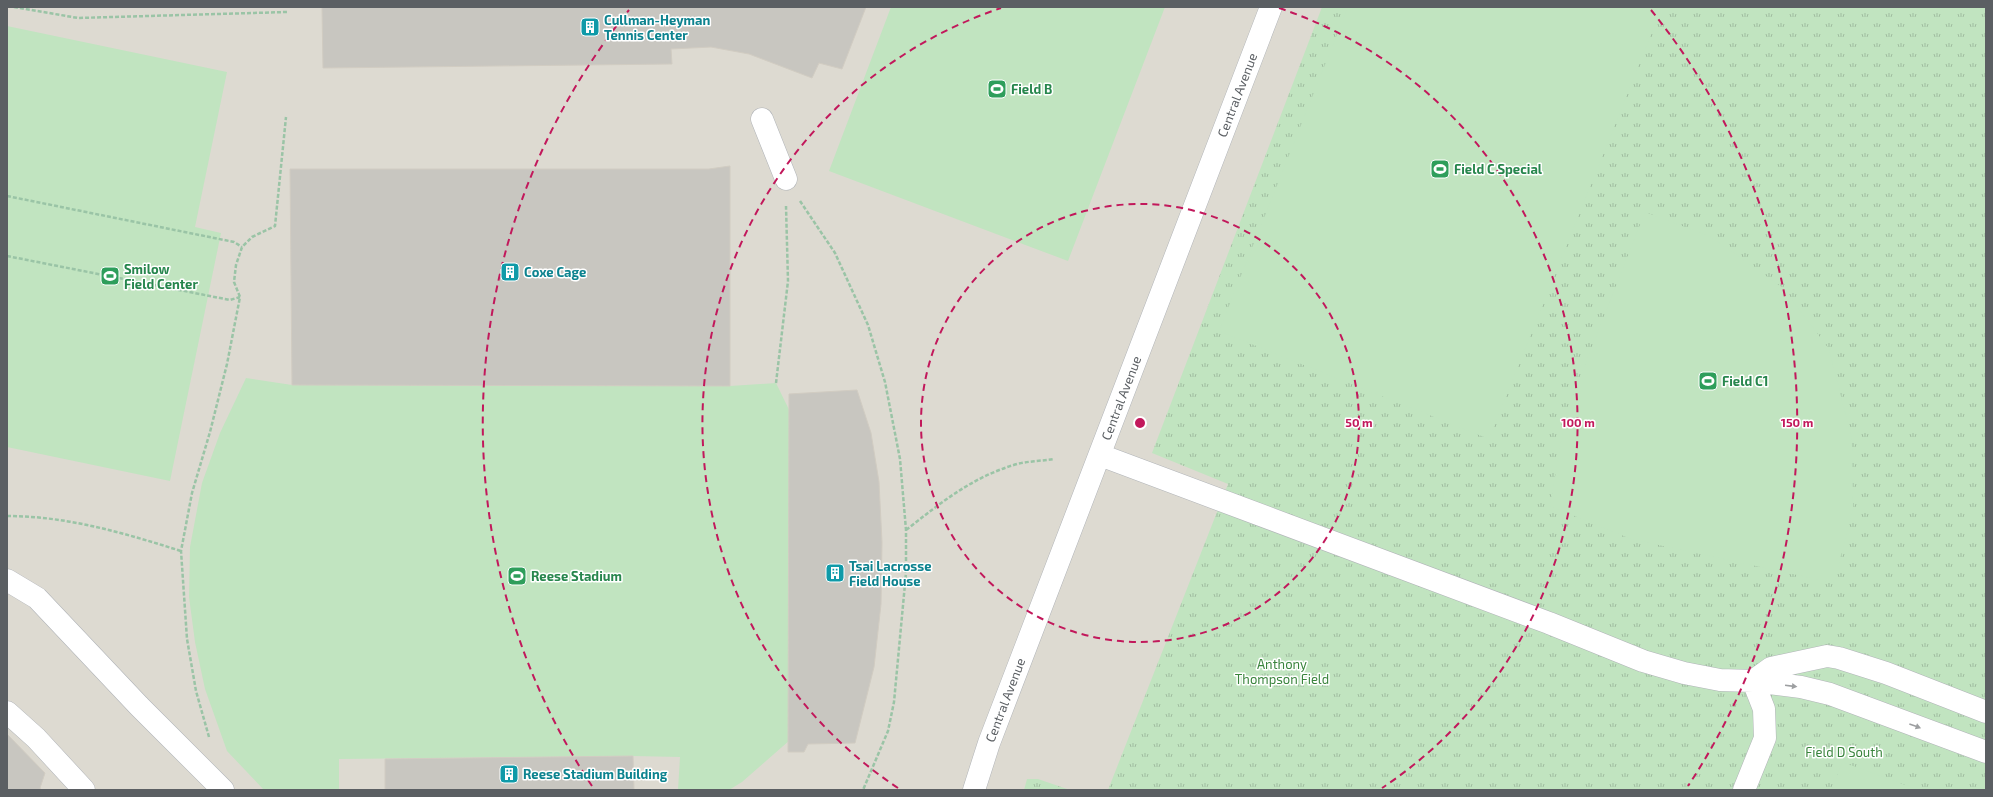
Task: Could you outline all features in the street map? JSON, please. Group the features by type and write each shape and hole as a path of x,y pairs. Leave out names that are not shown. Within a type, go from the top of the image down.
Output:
{"street":[{"name":"Central Avenue","path":"974,790 989,743 1272,7"},
{"path":"762,119 786,179"},
{"path":"1100,455 1549,623 1643,661 1684,673 1720,680 1801,687 1830,694 1986,752"},
{"path":"7,580 37,598 139,706 223,790"},
{"path":"1753,682 1771,668 1827,656 1886,674 1986,712"},
{"path":"1744,790 1765,738 1764,709 1753,682"},
{"path":"7,712 36,738 84,790"}],"path":[{"path":"14,7 78,18 287,12"},
{"path":"211,743 196,691 187,639 181,551 192,493 210,432 227,364 240,297 234,282 236,265 242,247 252,237 275,226 286,117"},
{"path":"776,384 788,280 786,179"},
{"path":"786,179 834,253 868,325 886,382 900,459 906,530 906,573 894,702 888,731 863,790"},
{"path":"7,196 234,242 242,247"},
{"path":"7,256 230,300 240,297"},
{"path":"906,530 950,495 976,480 1018,464 1054,459"},
{"path":"7,516 26,516 72,522 129,535 181,551"}],"shaded area":[{"path":"7,7 1986,7 1986,790 7,790"}],"green space":[{"name":"Field B","path":"891,7 1165,7 1068,261 829,171"},
{"path":"1322,7 1986,7 1986,790 1108,790 1228,484 1152,453"},
{"name":"Field C Special","path":"1348,7 1662,7 1489,439 1219,331"},
{"name":"Smilow Field Center","path":"7,26 227,72 195,227 221,233 170,481 7,447"},
{"name":"Field C1","path":"1645,212 1711,237 1783,288 1829,349 1852,440 1853,507 1834,583 1631,539 1550,506 1566,413"},
{"name":"Reese Stadium","path":"246,378 292,385 730,386 776,383 796,424 790,740 742,782 729,790 678,790 680,757 633,756 339,759 339,790 264,790 227,751 205,689 195,642 189,597 190,547 202,483 220,433"},
{"path":"1842,762 1919,790 1832,790"},
{"path":"1027,779 1038,779 1070,790 1024,790"}],"building":[{"name":"Cullman-Heyman Tennis Center","path":"322,7 866,7 842,69 819,63 812,78 749,54 711,47 671,49 672,64 323,68"},
{"name":"Coxe Cage","path":"730,166 730,386 292,385 290,169 709,169"},
{"name":"Tsai Lacrosse Field House","path":"857,390 871,433 879,482 882,542 881,604 874,667 855,743 808,744 804,752 788,752 789,394"},
{"path":"7,734 45,773 40,788 41,790 7,790"},
{"name":"Reese Stadium Building","path":"633,756 634,790 385,790 385,759"}],"place":[{"name":"Cullman-Heyman Tennis Center","path":"590,27"},
{"name":"Field B","path":"997,89"},
{"name":"Field C Special","path":"1440,169"},
{"name":"Coxe Cage","path":"510,272"},
{"name":"Smilow Field Center","path":"110,276"},
{"name":"Field C1","path":"1708,381"},
{"name":"Tsai Lacrosse Field House","path":"835,573"},
{"name":"Reese Stadium","path":"517,576"},
{"name":"Reese Stadium Building","path":"509,774"}],"park label":[{"name":"Anthony Thompson Field","path":"1282,672"},
{"name":"Field D South","path":"1844,752"}]}
